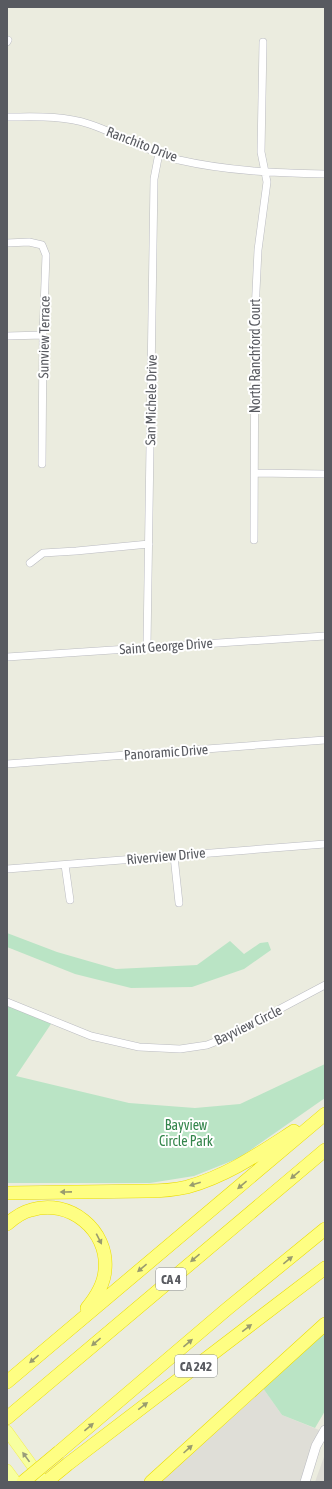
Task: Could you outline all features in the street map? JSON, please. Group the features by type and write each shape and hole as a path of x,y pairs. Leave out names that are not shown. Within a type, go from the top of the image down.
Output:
{"highway":[{"path":"7,1193 147,1191 186,1187 212,1179 245,1163 304,1125 325,1109"},
{"path":"7,1382 325,1114"},
{"name":"CA 4","path":"7,1418 325,1150"},
{"path":"7,1224 30,1210 45,1207 61,1209 86,1221 102,1242 105,1256 103,1283 88,1307 60,1337"},
{"path":"23,1482 227,1309 325,1229"},
{"name":"CA 242","path":"45,1482 325,1268"},
{"path":"154,1480 325,1324"},
{"path":"276,1370 325,1330"}],"main road":[{"path":"7,1431 45,1482"},
{"path":"7,1470 16,1482"}],"street":[{"name":"North Ranchford Court","path":"254,540 255,312 258,250 268,182 261,152 263,42"},
{"name":"Ranchito Drive","path":"7,117 62,118 88,124 159,154 178,160 219,168 266,172 325,174"},
{"name":"San Michele Drive","path":"147,646 154,186 159,154"},
{"name":"Sunview Terrace","path":"7,243 29,242 42,245 46,255 43,335 42,464"},
{"path":"7,336 43,335"},
{"path":"255,473 325,474"},
{"path":"30,563 43,553 76,552 149,544"},
{"name":"Saint George Drive","path":"7,656 325,636"},
{"name":"Panoramic Drive","path":"7,764 325,740"},
{"name":"Riverview Drive","path":"7,869 325,844"},
{"path":"174,856 179,903"},
{"path":"65,865 70,900"},
{"name":"Bayview Circle","path":"7,1002 91,1036 139,1047 180,1049 207,1045 225,1038 325,985"},
{"path":"304,1482 316,1446 325,1430"}],"shaded area":[{"path":"260,1384 282,1415 324,1432 305,1482 153,1482"},
{"path":"325,1454 325,1482 315,1482"}],"green space":[{"path":"7,933 57,952 116,969 197,965 230,941 244,954 260,943 268,942 271,950 244,969 192,987 131,988 75,974 7,947"},
{"name":"Bayview Circle Park","path":"7,1002 53,1021 16,1076 129,1103 195,1108 240,1104 325,1064 325,1098 239,1158 194,1176 150,1183 7,1183"},
{"path":"325,1330 325,1411 315,1428 282,1415 260,1384"}]}
